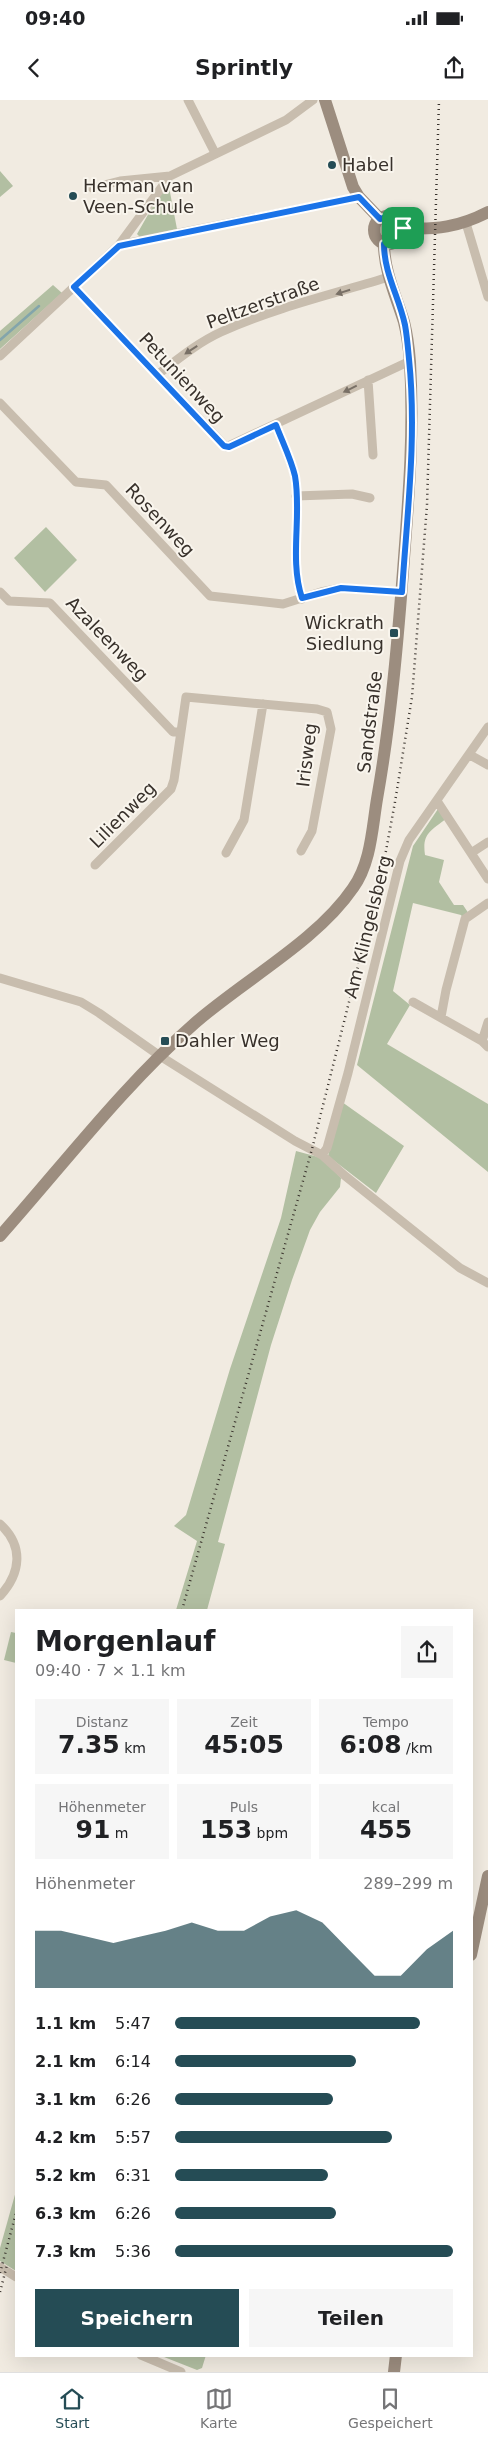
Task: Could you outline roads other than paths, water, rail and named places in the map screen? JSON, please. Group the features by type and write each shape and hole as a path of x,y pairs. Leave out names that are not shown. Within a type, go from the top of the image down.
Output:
{"main road":[{"path":"325,100 350,178 359,197 380,219"},
{"path":"403,228 452,227 466,223 488,212"},
{"path":"391,216 401,222 403,228 402,235 398,241 391,244 384,244 376,237 374,232 376,222 391,216"},
{"name":"Sandstraße","path":"0,1236 98,1122 160,1056 220,1002 321,923 343,901 358,881 366,862 382,768 402,592 412,476 410,361 405,325 389,277 384,255 384,244"},
{"path":"473,1946 488,1876"},
{"path":"394,2372 396,2357"}],"street":[{"path":"188,100 215,154"},
{"path":"92,188 120,181 170,176 286,120 313,100"},
{"path":"0,356 119,246 170,176"},
{"path":"119,246 359,197"},
{"path":"466,223 488,297"},
{"name":"Peltzerstraße","path":"157,375 188,351 220,333 253,320 389,277"},
{"name":"Petunienweg","path":"74,287 226,448 276,425"},
{"path":"402,592 341,588 302,598 299,590 295,535 295,475 276,425 410,361"},
{"path":"368,380 373,456"},
{"name":"Rosenweg","path":"0,404 76,482 106,485 210,596 283,604 302,598"},
{"path":"296,496 352,494 370,498"},
{"name":"Azaleenweg","path":"0,592 9,601 50,603 173,732 180,732"},
{"name":"Lilienweg","path":"95,866 171,789 174,780 186,697"},
{"name":"Irisweg","path":"186,697 317,708 327,712 331,729 312,831 301,851"},
{"path":"226,853 244,820 263,704"},
{"name":"Am Klingelsberg","path":"322,1155 327,1148 348,1073 400,861 409,840 488,727"},
{"path":"470,754 488,765"},
{"path":"437,801 488,879"},
{"path":"471,853 488,842"},
{"path":"441,1017 446,990 465,919 488,903"},
{"path":"0,978 81,1002 99,1013 160,1056 295,1141 322,1155 344,1175 460,1268 488,1283"},
{"path":"413,1002 485,1044 488,1022"},
{"path":"0,1524 12,1538 17,1554 17,1570 9,1587 0,1596"},
{"path":"1,2267 15,2276"},
{"path":"146,2357 181,2372"}],"waterway":[{"path":"0,340 39,306"}],"railway":[{"path":"182,1609 312,1149 383,867 395,802 412,697 427,505 439,100"},
{"path":"0,2273 15,2217"},
{"path":"0,2292 7,2265"}],"place":[{"name":"Habel","path":"332,165"},
{"name":"Herman van Veen-Schule","path":"73,196"},
{"name":"Wickrath Siedlung","path":"394,633"},
{"name":"Dahler Weg","path":"165,1041"}]}
